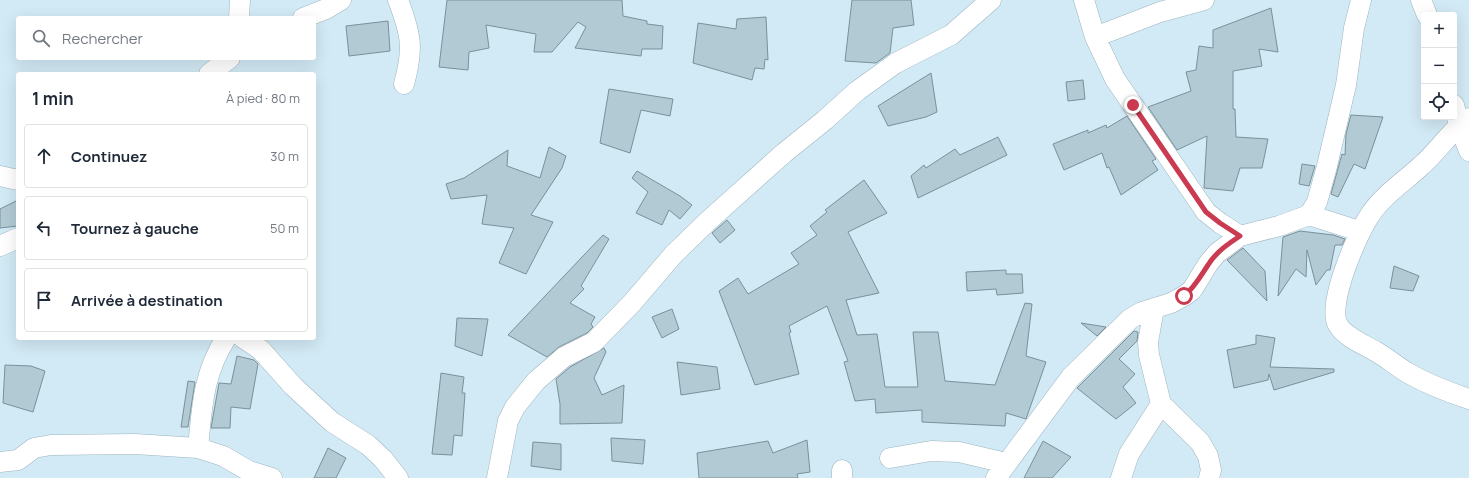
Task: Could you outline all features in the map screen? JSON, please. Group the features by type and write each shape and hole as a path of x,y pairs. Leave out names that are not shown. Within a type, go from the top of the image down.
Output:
{"street":[{"path":"239,16 240,0"},
{"path":"308,16 326,9 341,0"},
{"path":"398,0 411,40 410,64 404,84"},
{"path":"498,478 508,421 515,407 536,381 564,357 594,342 632,303 673,255 708,220 857,91 896,63 951,35 991,0"},
{"path":"1084,0 1095,37 1115,79 1206,212 1240,236"},
{"path":"1095,37 1160,12 1204,0"},
{"path":"1309,215 1317,202 1322,185 1346,85 1354,28 1361,0"},
{"path":"1421,0 1426,12"},
{"path":"212,72 227,60"},
{"path":"235,72 236,60"},
{"path":"1457,110 1464,121 1469,151"},
{"path":"1464,121 1423,165 1386,197 1370,214 1360,231 1334,302 1334,317 1338,326 1344,333 1384,356 1406,372 1436,387 1469,399"},
{"path":"0,176 16,180"},
{"path":"890,458 930,451 959,452 1001,470 1071,376 1130,319 1154,308 1171,303 1192,290 1208,264 1217,253 1240,236 1279,226 1309,215 1360,231"},
{"path":"0,246 16,239"},
{"path":"1154,308 1148,349 1161,404 1200,442 1208,456 1211,470 1209,478"},
{"path":"198,448 206,382 213,359 225,340"},
{"path":"246,340 261,350 293,386 332,422 368,445 383,459 398,478"},
{"path":"1121,478 1129,454 1161,404"},
{"path":"0,462 18,460 34,448 51,445 135,444 198,448 223,456 249,471 272,478"}],"building":[{"path":"447,0 622,0 623,16 647,21 647,24 663,26 662,49 642,49 641,56 575,48 586,27 578,22 552,52 534,52 536,34 486,25 489,48 469,52 468,70 439,67"},
{"path":"852,0 911,0 914,25 893,28 890,53 876,63 845,61"},
{"path":"1271,8 1278,52 1259,49 1262,66 1233,71 1233,109 1235,109 1236,137 1268,139 1262,168 1240,168 1233,191 1204,188 1207,136 1177,150 1148,107 1191,91 1186,72 1196,70 1199,46 1213,48 1213,30"},
{"path":"766,17 768,60 765,59 764,69 755,68 752,80 693,63 698,23 736,29 737,19"},
{"path":"388,21 390,51 349,56 346,26"},
{"path":"931,73 937,112 926,117 888,126 878,106"},
{"path":"1083,80 1085,99 1068,101 1066,82"},
{"path":"609,89 673,99 670,116 641,110 630,153 600,143"},
{"path":"1351,115 1383,117 1365,169 1354,164 1338,197 1331,194 1342,154 1345,155 1346,134"},
{"path":"1127,116 1156,159 1152,161 1158,170 1121,195 1109,167 1107,168 1102,153 1064,170 1053,144 1088,130 1088,133 1106,125 1107,128"},
{"path":"998,137 1007,155 918,198 911,176 924,165 926,168 955,149 960,155"},
{"path":"549,147 566,156 562,168 531,215 553,222 526,274 499,263 514,228 482,224 487,195 451,199 446,184 464,178 508,150 507,166 540,178"},
{"path":"1302,164 1315,166 1309,186 1299,184"},
{"path":"637,171 680,196 692,205 680,219 669,210 662,225 636,213 648,192 632,178"},
{"path":"864,180 887,213 848,232 879,293 846,300 857,335 877,334 885,387 918,387 913,332 938,332 945,381 995,385 1025,303 1032,304 1026,356 1046,362 1026,419 1006,413 1005,426 922,422 922,410 876,413 875,399 855,401 844,362 848,361 827,306 789,326 791,332 789,333 799,374 755,385 719,291 738,278 748,294 799,264 791,253 817,235 810,226 827,212 825,210"},
{"path":"16,201 16,226 0,228 0,209"},
{"path":"727,220 735,230 720,243 712,233"},
{"path":"1300,231 1333,235 1345,239 1342,245 1335,245 1330,270 1327,270 1316,285 1307,250 1306,277 1296,269 1278,296 1283,237"},
{"path":"603,235 609,239 581,286 584,289 570,303 595,317 591,324 593,327 587,333 559,347 547,357 508,335"},
{"path":"1243,248 1265,271 1267,301 1227,260"},
{"path":"1394,266 1419,276 1413,291 1390,288"},
{"path":"1006,270 1006,274 1022,274 1023,293 997,295 996,289 967,291 966,272"},
{"path":"672,309 679,329 662,338 652,317"},
{"path":"457,318 488,319 482,356 455,346"},
{"path":"1081,323 1106,327 1097,336"},
{"path":"1134,331 1138,332 1137,341 1119,359 1135,374 1123,387 1136,403 1116,419 1077,388"},
{"path":"1256,335 1275,338 1270,367 1334,369 1334,372 1274,390 1269,374 1268,380 1234,388 1227,350 1256,344"},
{"path":"604,348 606,352 594,378 602,395 624,385 622,423 560,424 560,404 556,379 570,367"},
{"path":"237,356 254,360 258,364 250,409 231,407 230,428 211,428 219,383 231,384"},
{"path":"677,362 717,367 720,389 681,395"},
{"path":"5,365 31,366 45,371 33,412 3,403"},
{"path":"441,373 464,377 462,393 465,393 462,436 454,435 452,455 432,454"},
{"path":"188,381 195,382 188,427 181,427"},
{"path":"611,438 645,440 643,464 612,461"},
{"path":"807,440 810,472 797,474 798,478 699,478 697,453 768,441 773,453"},
{"path":"1043,441 1071,457 1052,478 1024,478"},
{"path":"533,442 561,444 561,470 531,466"},
{"path":"328,448 346,458 336,478 314,478"}],"route":[{"path":"1133,105 1206,212 1240,236 1217,253 1208,264 1192,290 1184,296"}]}
